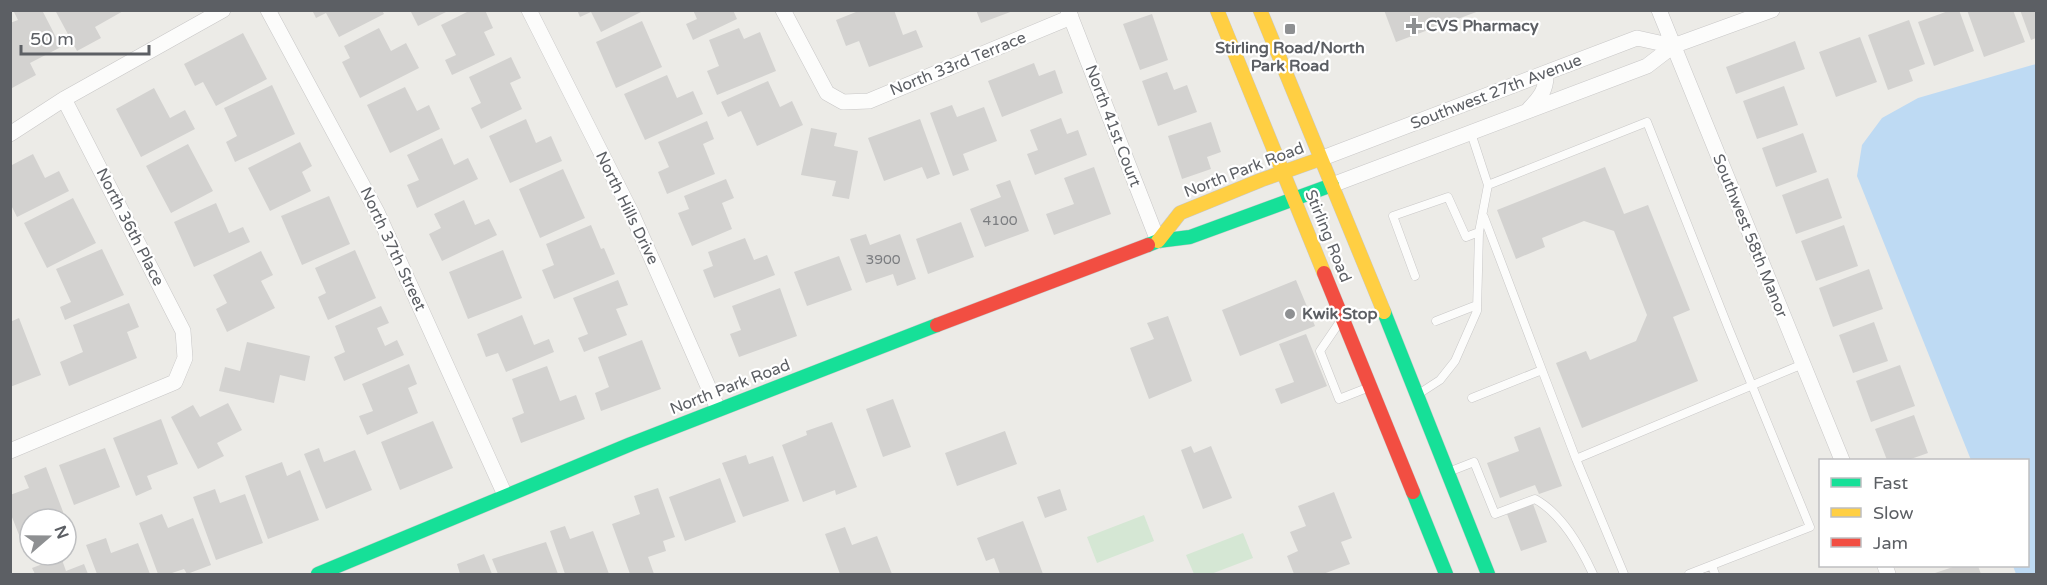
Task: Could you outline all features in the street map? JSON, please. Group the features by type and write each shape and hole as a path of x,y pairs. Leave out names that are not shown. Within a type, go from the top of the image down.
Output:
{"street":[{"path":"10,134 64,99 223,10"},
{"name":"North 37th Street","path":"267,10 377,212 506,495"},
{"name":"North Hills Drive","path":"529,10 632,214 718,409"},
{"name":"North 33rd Terrace","path":"783,10 826,93 843,102 869,101 1070,14"},
{"name":"Stirling Road","path":"1217,10 1446,574"},
{"name":"Stirling Road","path":"1260,10 1488,574"},
{"name":"Southwest 58th Manor","path":"1659,10 1842,459"},
{"name":"Southwest 27th Avenue","path":"1332,185 1647,66 1673,46 1772,10"},
{"name":"North 41st Court","path":"1070,14 1158,241"},
{"name":"Southwest 27th Avenue","path":"1320,159 1637,38 1673,46"},
{"path":"1527,112 1540,98 1547,85 1546,73"},
{"name":"North 36th Place","path":"10,451 175,382 184,358 183,331 64,99"},
{"name":"North Park Road","path":"1158,241 1180,213 1320,159"},
{"name":"North Park Road","path":"325,573 506,495 718,409 1158,241 1190,237 1332,185"}],"lane":[{"path":"1488,185 1647,122 1810,527 1689,574"},
{"path":"1416,395 1440,380 1455,362 1477,311 1479,232 1488,185 1470,133"},
{"path":"1415,276 1393,216 1448,197 1466,237 1479,232"},
{"path":"1484,215 1576,459 1624,574"},
{"path":"1436,321 1477,305"},
{"path":"1343,317 1320,351 1339,399 1371,387"},
{"path":"1576,459 1803,364"},
{"path":"1472,398 1542,370"},
{"path":"1447,473 1474,462 1495,514 1535,498 1548,506 1582,550 1593,574"},
{"path":"1712,566 1715,574"}],"green space":[{"path":"1144,515 1154,541 1097,563 1087,537"},
{"path":"1243,533 1253,558 1211,574 1194,574 1186,555"}],"water":[{"path":"2036,64 2036,574 2016,574 2013,567 2029,567 2029,459 1971,459 1857,176 1862,145 1882,118 1918,98"}],"building":[{"path":"13,10 42,10 61,47 30,63 36,75 12,88 10,84 10,23 18,20"},
{"path":"55,10 125,10 95,27 101,38 77,51"},
{"path":"312,10 382,10 384,14 339,37 326,13 316,18"},
{"path":"410,10 450,10 418,26"},
{"path":"471,10 485,10 493,28 484,32 495,55 452,75 445,60 456,55 441,25"},
{"path":"577,10 645,10 601,32 591,12 580,17"},
{"path":"693,10 733,10 737,19 693,40 686,24 697,19"},
{"path":"861,10 894,10 903,35 916,30 923,47 869,67 859,41 846,46 836,20"},
{"path":"976,10 1013,10 1013,11 981,23"},
{"name":"CVS Pharmacy","path":"1384,10 1479,10 1479,11 1396,42"},
{"path":"1951,10 1959,10 1974,51 1934,66 1918,22"},
{"path":"1967,10 2013,10 2025,42 1984,57"},
{"path":"2020,10 2036,10 2036,38 2031,40"},
{"path":"1152,14 1168,60 1140,70 1123,24"},
{"path":"1909,20 1925,64 1909,70 1913,81 1888,90 1868,35"},
{"path":"642,21 662,67 616,88 596,42"},
{"path":"379,28 391,51 406,43 419,68 360,98 342,62 350,58 344,46"},
{"path":"739,28 744,39 760,32 776,71 717,95 707,71 719,66 709,40"},
{"path":"243,33 267,79 216,106 203,82 195,86 184,64"},
{"path":"1860,37 1877,82 1836,97 1819,52"},
{"path":"1795,41 1805,69 1736,94 1726,67"},
{"path":"511,57 521,78 510,83 522,109 481,129 471,108 481,103 469,77"},
{"path":"1034,63 1039,76 1055,70 1063,93 1002,117 988,81"},
{"path":"1167,72 1174,90 1187,85 1197,112 1158,126 1142,81"},
{"path":"667,75 677,98 693,91 703,114 645,140 624,94"},
{"path":"768,81 780,107 792,101 803,125 757,146 741,111 728,117 721,102"},
{"path":"272,85 295,134 235,162 226,142 237,136 224,108"},
{"path":"1784,86 1798,125 1757,139 1743,101"},
{"path":"405,87 417,111 429,105 440,129 390,153 367,105"},
{"path":"154,88 170,118 185,110 195,129 141,157 116,109"},
{"path":"952,105 957,117 984,107 997,141 963,154 969,170 953,176 930,113"},
{"path":"1061,118 1067,134 1078,130 1087,155 1035,175 1027,154 1038,150 1030,130"},
{"path":"526,119 536,143 551,136 562,161 510,183 489,136"},
{"path":"920,119 940,174 927,179 922,167 884,181 868,138"},
{"path":"707,121 714,139 703,144 715,174 667,194 658,172 669,167 658,142"},
{"path":"1211,122 1221,152 1207,157 1211,169 1182,179 1168,136"},
{"path":"811,128 837,133 834,146 858,151 849,199 832,196 836,181 801,175"},
{"path":"1803,133 1817,172 1776,187 1762,148"},
{"path":"442,138 454,165 468,158 478,179 417,208 407,185 419,180 407,155"},
{"path":"300,142 312,166 302,172 311,191 270,211 248,168"},
{"path":"188,144 213,191 171,213 146,166"},
{"path":"33,154 45,178 59,171 69,191 17,217 10,203 10,166"},
{"path":"1094,167 1111,214 1054,235 1046,214 1074,204 1064,178"},
{"path":"1605,167 1624,214 1648,205 1690,310 1673,317 1698,381 1582,428 1556,363 1586,351 1590,360 1636,341 1647,315 1614,231 1584,221 1542,238 1545,247 1516,259 1497,210"},
{"path":"563,169 585,218 540,238 519,189"},
{"path":"1828,178 1842,218 1796,234 1782,195"},
{"path":"726,179 734,198 722,203 732,229 692,246 678,213 689,209 684,196"},
{"path":"1010,180 1029,231 985,247 970,209 1001,197 996,185"},
{"path":"329,196 350,244 302,265 281,216"},
{"path":"73,198 96,243 47,268 24,223"},
{"path":"464,200 475,225 489,219 497,235 442,261 429,234 441,228 434,214"},
{"path":"216,203 229,233 243,227 250,242 194,267 174,222"},
{"path":"961,222 974,257 928,274 916,239"},
{"path":"591,225 615,274 554,299 542,270 554,265 546,244"},
{"path":"1844,225 1858,266 1816,281 1801,241"},
{"path":"866,234 870,245 900,234 916,279 897,286 893,274 866,283 850,239"},
{"path":"745,238 754,260 767,255 775,275 714,298 703,270 713,266 708,252"},
{"path":"102,249 124,295 65,320 60,307 71,302 56,269"},
{"path":"355,250 376,298 328,320 318,297 326,293 315,268"},
{"path":"503,250 522,298 468,319 449,272"},
{"path":"261,251 273,275 261,281 275,308 227,332 216,309 227,303 213,275"},
{"path":"839,256 852,290 807,306 794,272"},
{"path":"1869,269 1883,309 1833,327 1819,288"},
{"path":"618,280 628,305 616,309 627,335 584,352 578,338 588,334 573,298"},
{"path":"1296,280 1315,326 1240,356 1222,310"},
{"path":"780,288 797,336 739,357 730,334 741,330 732,306"},
{"path":"129,303 139,327 127,332 137,358 69,386 60,362 83,352 73,325"},
{"path":"381,306 389,323 377,328 385,346 397,340 404,355 344,381 334,357 345,352 335,326"},
{"path":"522,315 534,345 549,339 554,352 506,372 498,353 486,357 477,334"},
{"path":"1168,316 1192,381 1149,399 1130,348 1154,339 1147,323"},
{"path":"19,318 41,375 10,387 10,322"},
{"path":"1874,322 1888,361 1853,373 1839,335"},
{"path":"1306,334 1327,386 1281,404 1275,389 1294,382 1279,344"},
{"path":"642,340 661,389 601,411 595,393 609,387 598,357"},
{"path":"247,342 310,356 305,381 280,375 274,403 219,391 225,367 240,371"},
{"path":"409,364 417,384 408,388 418,413 367,435 359,416 373,411 362,384"},
{"path":"1900,365 1915,406 1871,422 1856,381"},
{"path":"547,366 560,401 576,395 585,419 521,443 512,418 524,413 512,379"},
{"path":"893,399 911,447 883,457 866,409"},
{"path":"228,403 242,430 217,443 224,456 198,469 171,417 193,405 200,417"},
{"path":"1914,415 1928,453 1911,459 1887,459 1875,429"},
{"path":"161,419 178,464 147,476 152,489 136,496 113,438"},
{"path":"433,421 453,468 400,490 381,442"},
{"path":"832,422 857,487 836,495 835,490 803,502 782,445 807,435 806,431"},
{"path":"1540,427 1562,486 1539,494 1535,485 1500,498 1487,463 1519,451 1514,437"},
{"path":"1005,431 1017,464 957,486 945,453"},
{"path":"1191,446 1194,453 1211,446 1232,498 1203,509 1181,450"},
{"path":"105,448 120,487 74,505 59,465"},
{"path":"319,448 324,462 355,450 372,490 326,509 304,454"},
{"path":"746,455 749,464 773,456 789,501 743,517 722,463"},
{"path":"282,462 287,476 300,470 319,520 268,539 245,476"},
{"path":"46,467 61,507 18,507 18,532 10,512 10,495 29,488 24,476"},
{"path":"720,478 736,522 685,541 669,497"},
{"path":"658,488 675,537 663,541 666,551 648,557 654,574 630,574 612,524 640,514 634,496"},
{"path":"215,489 220,503 245,494 263,543 216,560 193,497"},
{"path":"1060,489 1067,510 1045,518 1037,497"},
{"path":"1334,492 1352,538 1341,542 1350,564 1323,574 1294,574 1287,556 1298,551 1290,532 1306,526 1298,506"},
{"path":"1533,504 1547,542 1521,551 1507,514"},
{"path":"162,514 168,528 193,518 211,565 187,574 184,569 169,574 158,574 139,523"},
{"path":"1023,521 1043,574 1000,574 994,558 986,561 977,538"},
{"path":"565,526 570,539 593,531 609,574 565,574 550,531"},
{"path":"845,527 852,545 877,536 892,574 840,574 825,534"},
{"path":"106,538 111,553 138,543 150,574 97,574 86,545"},
{"path":"546,542 558,574 498,574 492,559"},
{"path":"484,554 492,574 460,574 457,564"},
{"path":"84,564 88,574 35,574 32,568 65,567 66,571"},
{"path":"1953,567 1978,567 1981,574 1932,574"}],"traffic: fast":[{"path":"1148,245 1158,241 1190,237 1332,185"},
{"path":"1384,312 1488,574"},
{"path":"318,574 631,444 937,325"},
{"path":"1413,492 1446,574"}],"traffic: slow":[{"path":"1217,10 1324,273"},
{"path":"1260,10 1384,312"},
{"path":"1158,241 1180,213 1320,159"}],"traffic: jam":[{"path":"937,325 1148,245"},
{"path":"1324,273 1413,492"}],"place":[{"name":"CVS Pharmacy","path":"1414,26"},
{"name":"Stirling Road/North Park Road","path":"1290,29"},
{"name":"Kwik Stop","path":"1290,314"}]}
